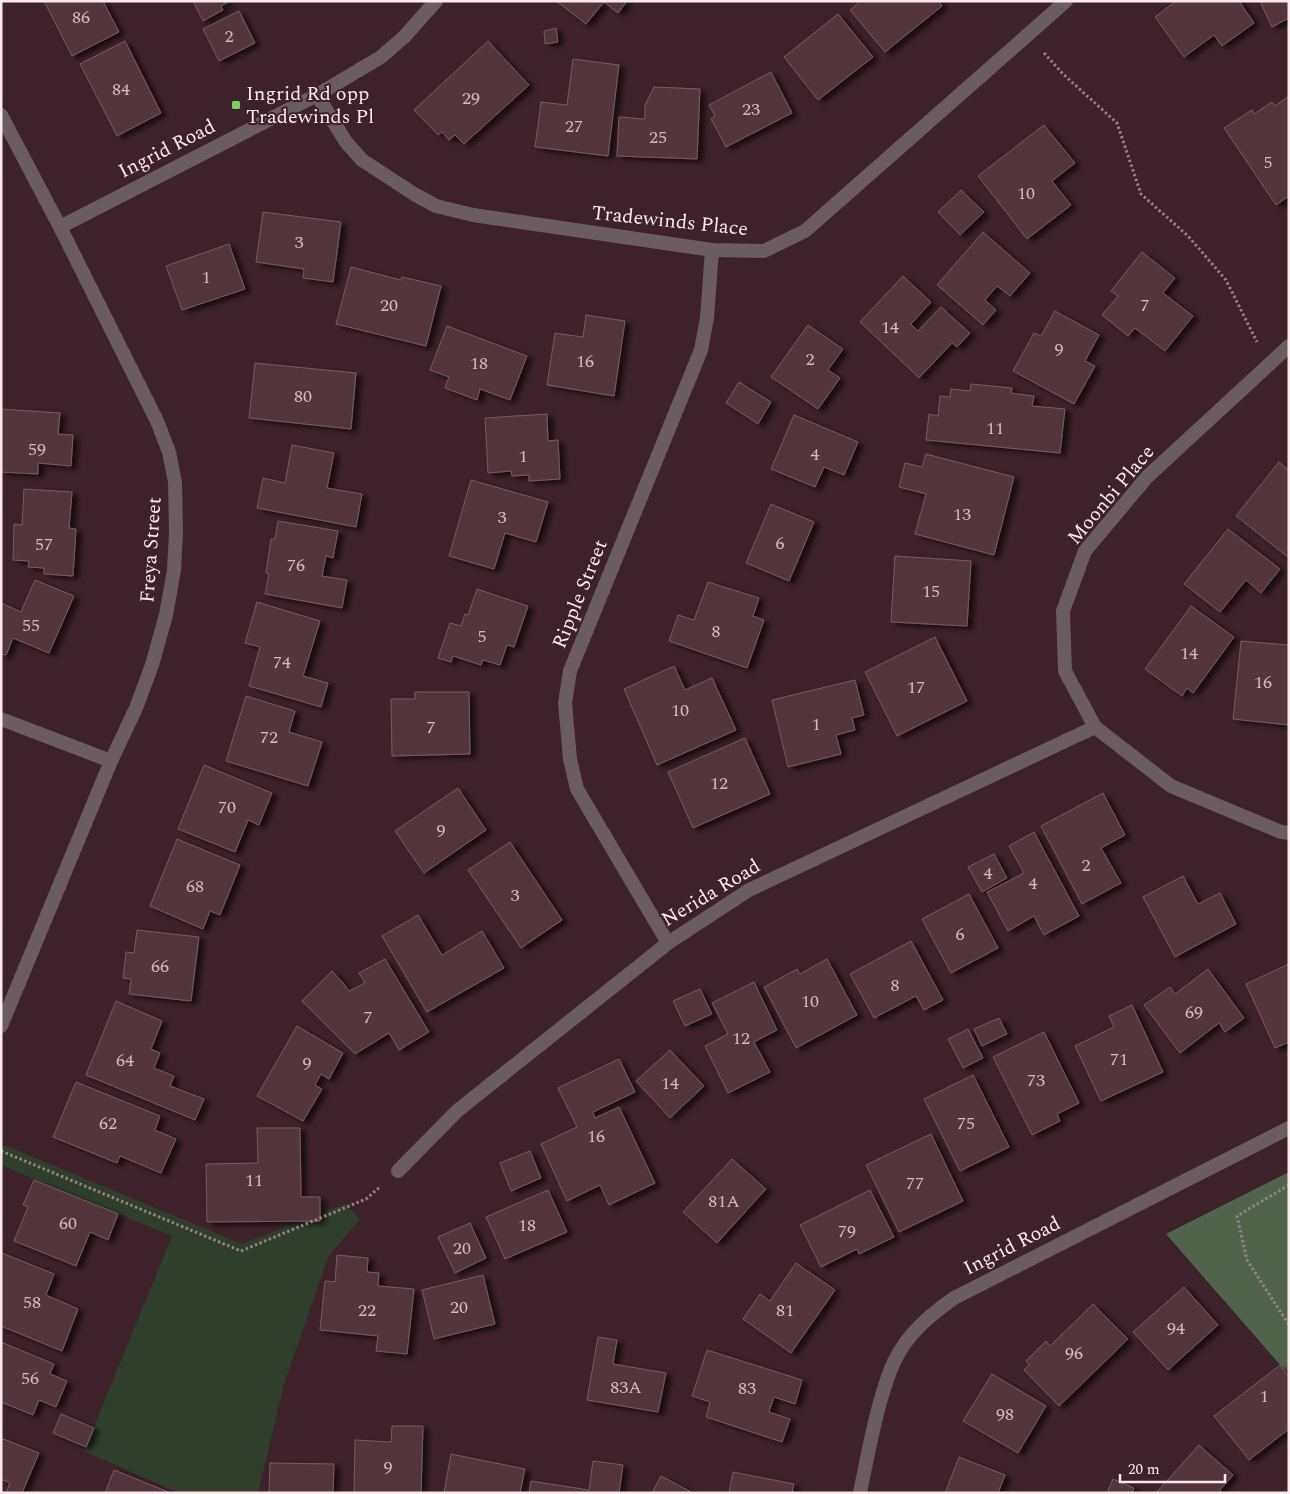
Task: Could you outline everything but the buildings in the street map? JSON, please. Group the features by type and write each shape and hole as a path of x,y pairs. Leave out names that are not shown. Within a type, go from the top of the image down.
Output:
{"street":[{"name":"Ingrid Road","path":"60,227 317,95 381,57 404,37 436,1"},
{"name":"Tradewinds Place","path":"317,95 346,142 362,160 436,206 473,215 712,250 764,251 805,231 1066,1"},
{"name":"Freya Street","path":"1,115 60,227 157,421 169,452 176,482 174,570 166,615 152,665 136,708 1,1026"},
{"name":"Ripple Street","path":"668,942 577,789 570,758 565,703 570,671 701,350 708,318 712,250"},
{"name":"Moonbi Place","path":"1289,346 1147,477 1085,551 1063,611 1065,671 1095,727 1170,786 1281,832 1289,833"},
{"path":"1,719 112,762"},
{"name":"Nerida Road","path":"398,1171 457,1111 668,942 749,890 1095,727"},
{"name":"Ingrid Road","path":"860,1493 871,1436 883,1392 894,1362 909,1338 930,1316 954,1298 1289,1128"}],"path":[{"path":"1028,35 1063,74 1117,123 1141,194 1188,236 1226,280 1269,364"},
{"path":"1,1151 241,1251 366,1199 398,1171"},
{"path":"1289,1185 1238,1216 1247,1260 1289,1325"}],"green space":[{"path":"4,1145 242,1244 345,1204 360,1219 329,1255 284,1384 258,1493 178,1493 84,1451 172,1236 1,1165 1,1150"},
{"path":"1289,1172 1289,1375 1166,1234"}],"place":[{"name":"Ingrid Rd opp Tradewinds Pl","path":"236,105"}]}
